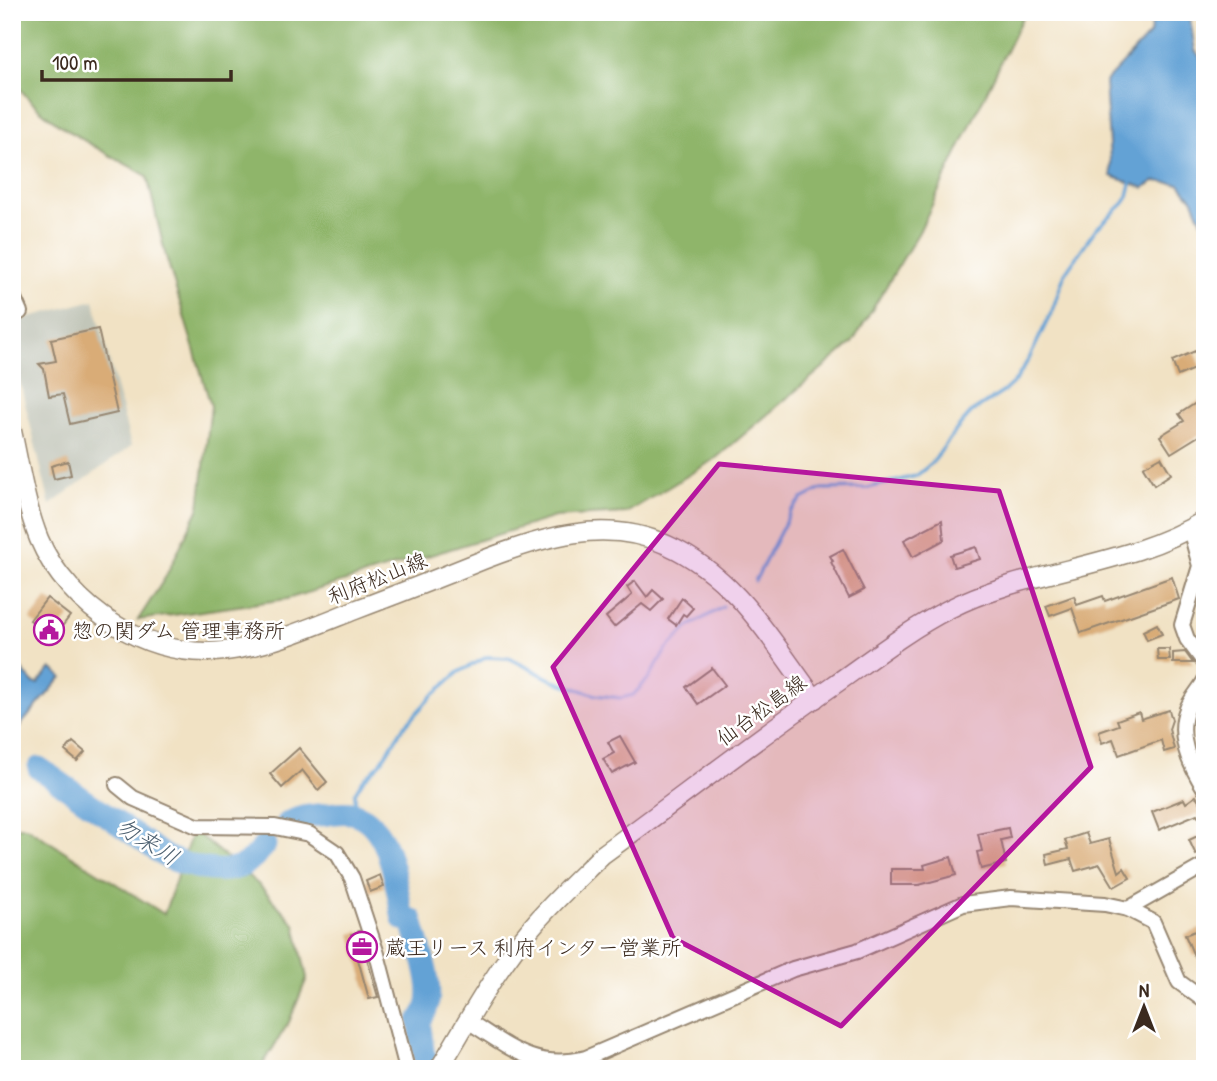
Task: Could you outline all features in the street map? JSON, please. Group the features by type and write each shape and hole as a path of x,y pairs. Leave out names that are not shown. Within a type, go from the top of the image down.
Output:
{"main road":[{"name":"利府松山線","path":"12,431 29,511 40,541 54,567 97,614 123,630 172,649 225,652 277,641 549,536 609,531 665,544 712,571 745,605 815,699"},
{"name":"仙台松島線","path":"442,1064 499,971 536,922 601,855 815,699 912,630 951,608 986,594 1114,558 1166,540 1197,524"}],"street":[{"path":"12,294 20,312 12,314"},
{"path":"1197,524 1200,566 1182,625 1187,639 1205,663"},
{"path":"1205,680 1186,711 1182,731 1188,756 1205,789"},
{"path":"117,785 133,798 197,826 275,827 309,834 337,853 352,878 377,954 407,1069"},
{"path":"1128,909 1205,865"},
{"path":"468,1021 529,1058 552,1063 571,1062 586,1058 793,969 857,951 963,904 1011,898 1105,904 1128,909 1153,922 1179,982 1205,1001"}],"highlighted area":[{"path":"719,464 999,491 1091,767 841,1026 673,938 553,667"}],"shaded area":[{"path":"94,300 131,446 50,505 12,350 12,322"}],"green space":[{"path":"12,12 1025,12 919,232 852,343 715,459 626,513 555,517 287,599 138,620 165,578 199,508 211,406 165,253 147,176 70,132 32,103 19,87 12,72"},
{"path":"12,827 26,827 164,914 193,830 259,885 295,924 307,978 289,1022 260,1069 12,1069"}],"water":[{"path":"1153,12 1189,12 1195,50 1205,64 1205,229 1193,200 1180,184 1154,181 1144,188 1111,176 1105,82 1150,34"},
{"path":"12,658 33,683 38,684 51,668 62,677 12,735"}],"building":[{"path":"98,329 117,413 70,424 63,394 49,396 44,369 39,364 56,361 51,339"},
{"path":"1195,351 1201,366 1178,376 1172,361"},
{"path":"1205,397 1205,432 1171,453 1160,436 1184,421 1179,414"},
{"path":"1161,457 1171,474 1154,485 1143,467"},
{"path":"68,461 71,475 54,479 51,466"},
{"path":"942,520 944,540 913,557 904,540"},
{"path":"976,547 980,559 954,567 950,555"},
{"path":"843,549 864,590 849,598 830,556"},
{"path":"1172,577 1179,599 1081,633 1072,608 1050,616 1046,606 1074,596 1077,605 1103,596 1105,601"},
{"path":"635,581 647,597 653,590 663,599 651,611 642,604 614,627 606,617 632,595 627,587"},
{"path":"47,598 70,616 53,638 30,620"},
{"path":"682,598 693,608 686,616 683,614 676,625 668,619"},
{"path":"1157,624 1162,634 1147,640 1143,631"},
{"path":"1157,649 1169,649 1170,660 1158,660"},
{"path":"1185,652 1193,663 1173,663 1173,653"},
{"path":"712,668 725,685 698,704 686,687"},
{"path":"1169,710 1172,720 1169,729 1174,749 1164,752 1161,740 1119,755 1113,739 1102,743 1099,732 1119,725 1117,720 1139,712 1141,719"},
{"path":"620,736 635,762 612,774 603,759 614,753 608,742"},
{"path":"73,742 85,752 77,761 65,751"},
{"path":"299,748 327,782 318,790 302,770 282,788 270,774"},
{"path":"1196,796 1205,809 1205,826 1197,814 1159,830 1152,812 1184,799 1186,803"},
{"path":"1008,828 1010,838 1001,840 1006,863 981,869 977,852 982,851 978,834"},
{"path":"1086,833 1090,844 1109,839 1119,872 1124,868 1130,878 1114,887 1100,864 1075,871 1071,859 1048,865 1046,854 1068,849 1065,840"},
{"path":"1202,834 1205,851 1196,855 1189,840"},
{"path":"951,857 956,875 919,885 891,885 891,869 925,869 924,865"},
{"path":"380,875 384,887 370,892 366,881"},
{"path":"1200,929 1205,941 1205,952 1194,956 1185,935"},
{"path":"359,931 378,997 369,999 351,934"}],"waterway":[{"path":"755,581 791,511 802,499 822,489 868,488 916,476 932,463 972,412 1016,380 1052,311 1065,273 1095,230 1124,203 1132,180"},
{"path":"355,814 355,793 363,780 380,764 402,729 431,697 459,672 487,657 509,658 554,681 596,695 621,698 633,695 649,678 666,650 688,627 723,607"},
{"name":"勿来川","path":"39,768 166,857 184,864 215,870 235,868 250,861 265,845"},
{"name":"勿来川","path":"287,824 307,816 349,813 367,820 377,831 390,859 403,919 412,920 423,958 428,999 426,1011 419,1021 424,1057 436,1069"}],"place":[{"name":"惣の関ダム 管理事務所","path":"49,630"},
{"name":"蔵王リース 利府インター営業所","path":"362,947"}]}
